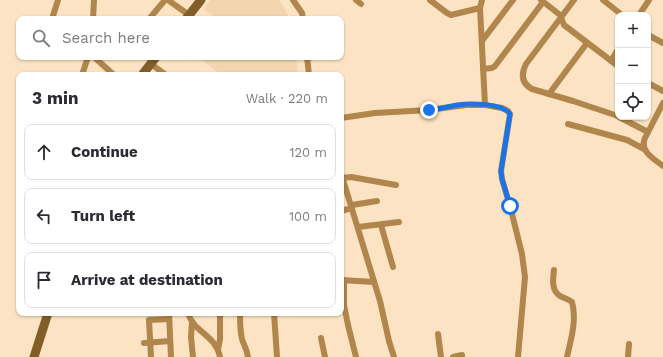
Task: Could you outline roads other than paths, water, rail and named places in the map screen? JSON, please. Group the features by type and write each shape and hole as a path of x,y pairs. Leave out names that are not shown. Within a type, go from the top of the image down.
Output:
{"street":[{"path":"53,16 58,0"},
{"path":"94,0 94,16"},
{"path":"152,16 165,0"},
{"path":"168,0 186,16"},
{"path":"188,16 200,0"},
{"path":"293,0 302,16"},
{"path":"430,0 451,15 480,8"},
{"path":"482,0 480,8 485,105"},
{"path":"482,41 513,0"},
{"path":"574,0 526,64 523,71 523,80 527,86 532,89 615,115"},
{"path":"603,0 618,12"},
{"path":"642,12 649,0"},
{"path":"483,69 492,68 495,66 542,1 560,15 564,25 615,64"},
{"path":"651,37 663,43"},
{"path":"549,94 587,43"},
{"path":"611,61 615,54"},
{"path":"83,72 88,60"},
{"path":"93,60 110,72"},
{"path":"144,72 154,60 164,72"},
{"path":"307,60 309,72"},
{"path":"650,84 663,91"},
{"path":"644,149 643,142 663,103"},
{"path":"344,118 375,113 429,110 457,105 485,105 502,108 508,111 510,114 501,171 520,248 525,277 518,357"},
{"path":"625,120 648,132"},
{"path":"568,124 627,140 644,149 651,157 663,166"},
{"path":"344,180 351,177 396,185"},
{"path":"344,183 380,301 394,357"},
{"path":"344,210 377,201"},
{"path":"358,227 399,222"},
{"path":"381,224 393,267"},
{"path":"554,270 553,285 556,292 560,296 572,302 574,309 572,332 567,357"},
{"path":"344,280 374,282"},
{"path":"344,305 356,357"},
{"path":"34,357 47,316"},
{"path":"154,316 155,320"},
{"path":"151,357 147,343 149,320 169,316 171,357"},
{"path":"189,316 192,322 215,344 220,357"},
{"path":"218,350 220,339 220,316"},
{"path":"240,316 241,336 248,357"},
{"path":"274,316 277,357"},
{"path":"192,322 191,337 193,357"},
{"path":"438,334 441,357"},
{"path":"321,338 325,357"},
{"path":"147,343 170,341"},
{"path":"628,357 629,344"},
{"path":"453,357 462,355"}]}
